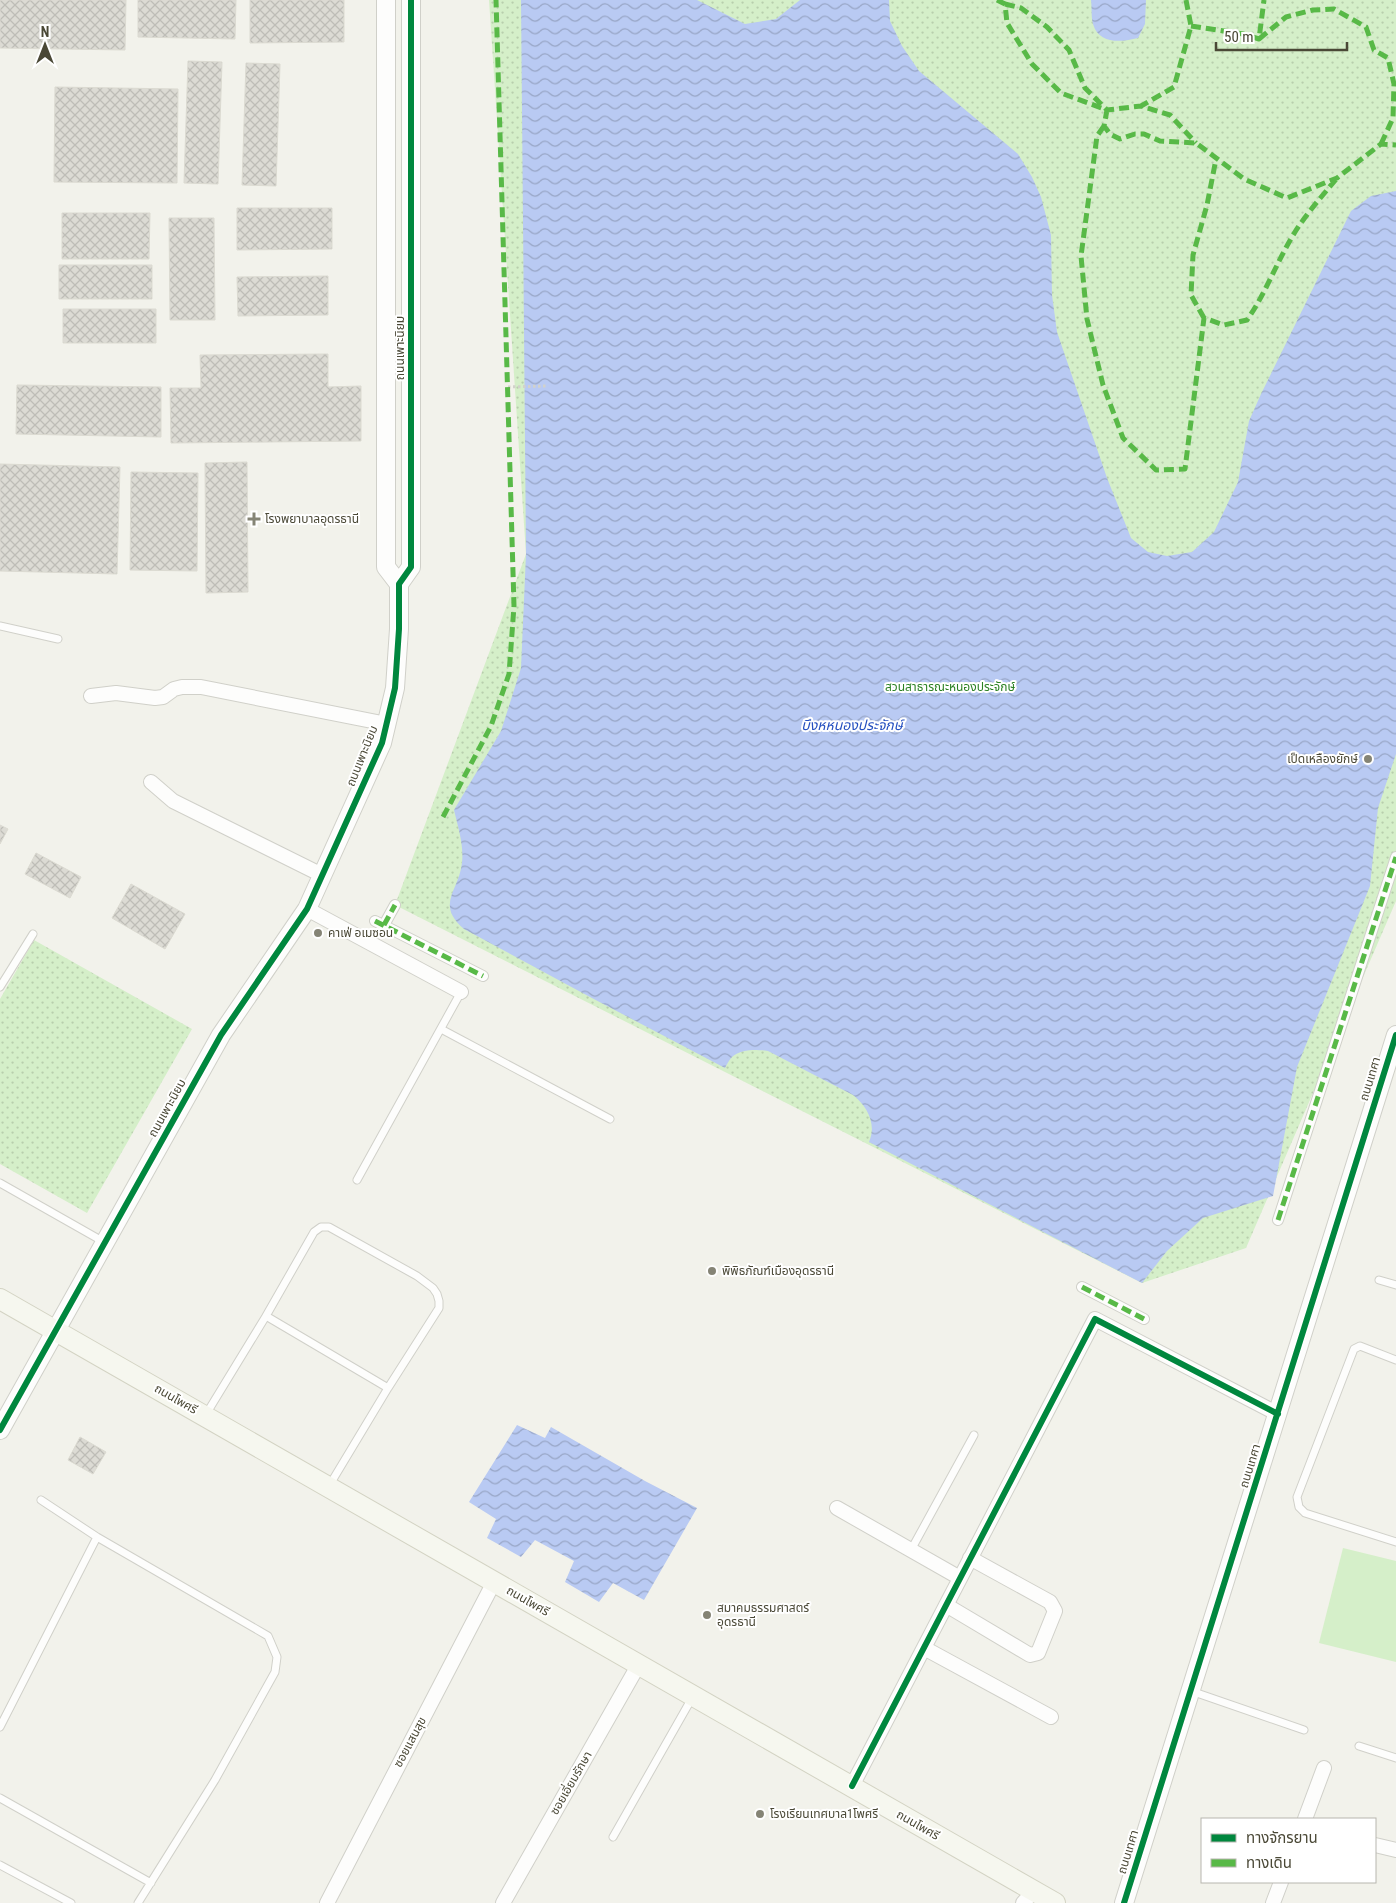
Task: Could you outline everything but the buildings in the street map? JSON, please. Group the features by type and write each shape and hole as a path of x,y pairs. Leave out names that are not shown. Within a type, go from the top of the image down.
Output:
{"main road":[{"name":"ถนนโพศรี","path":"0,1299 852,1786 1029,1897 1055,1903"}],"street":[{"name":"ถนนเพาะนิยม","path":"386,0 386,567 399,584"},
{"name":"ถนนเพาะนิยม","path":"0,1430 220,1035 307,908 382,744 395,688 399,629 399,584 411,567 411,0"},
{"path":"91,696 116,693 155,698 163,697 182,687 201,688 387,724"},
{"path":"152,782 173,801 322,876"},
{"path":"1278,1220 1396,857"},
{"path":"395,905 379,923 484,976"},
{"path":"307,908 462,992"},
{"name":"ถนนเทศา","path":"1124,1903 1396,1035"},
{"path":"1082,1287 1144,1319"},
{"path":"852,1786 1095,1319 1278,1414"},
{"path":"837,1508 960,1578"},
{"path":"946,1605 1030,1655 1038,1653 1055,1611 1054,1606 970,1558"},
{"name":"ซอยแสนสุข","path":"327,1903 494,1582"},
{"path":"924,1648 1051,1717"},
{"name":"ซอยเอี่ยมรักษา","path":"503,1903 639,1664"},
{"path":"1305,1818 1324,1768"},
{"path":"1376,1845 1396,1850"},
{"path":"1273,1903 1281,1883"}],"lane":[{"path":"0,626 58,639"},
{"path":"0,986 33,934"},
{"path":"357,1180 462,992"},
{"path":"441,1029 610,1119"},
{"path":"0,1183 104,1242"},
{"path":"205,1416 266,1316 314,1232 321,1227 330,1226 417,1276 433,1288 440,1301 439,1308 388,1388 329,1487"},
{"path":"1379,1280 1396,1285"},
{"path":"266,1316 388,1388"},
{"path":"1396,1360 1360,1346 1354,1349 1297,1497 1299,1507 1305,1513 1396,1542"},
{"path":"911,1550 974,1435"},
{"path":"42,1500 97,1537 268,1636 276,1657 275,1672 220,1772 138,1903"},
{"path":"0,1727 97,1537"},
{"path":"1191,1691 1304,1730"},
{"path":"613,1837 693,1696"},
{"path":"1359,1746 1396,1758"},
{"path":"0,1798 151,1883"},
{"path":"0,1865 71,1903"}],"path":[{"path":"508,387 547,386"}],"green space":[{"name":"บึงหหนองประจักษ์","path":"489,0 1396,0 1396,901 1246,1248 1142,1283 395,905 526,554"},
{"path":"34,940 192,1029 87,1213 0,1164 0,999"},
{"path":"1343,1548 1396,1561 1396,1662 1319,1643"}],"water":[{"name":"บึงหหนองประจักษ์","path":"521,0 697,0 745,24 776,19 800,0 889,0 890,21 902,46 919,71 1018,154 1032,177 1041,197 1051,235 1052,295 1057,332 1107,478 1131,538 1148,552 1167,556 1192,552 1214,532 1238,482 1249,421 1351,211 1371,196 1396,191 1396,754 1378,808 1370,886 1297,1067 1273,1196 1203,1218 1167,1251 1142,1283 869,1142 872,1129 869,1116 863,1104 853,1095 768,1051 740,1052 732,1057 725,1068 464,929 455,920 451,912 451,897 462,863 460,836 454,810 501,731 521,668 526,554"},
{"path":"1091,0 1146,0 1145,24 1138,38 1118,41 1100,36 1093,24"},
{"path":"517,1425 545,1438 551,1427 645,1481 697,1508 644,1600 613,1583 599,1602 565,1582 574,1561 535,1540 521,1557 487,1538 496,1519 469,1502"}],"marked path":[{"path":"443,817 491,726 509,674 514,606 496,0"},
{"path":"997,0 1005,4 1007,23 1032,64 1061,93 1107,110 1104,126 1110,134 1120,139 1135,134 1144,134 1160,141 1196,143 1244,179 1287,198 1337,178 1381,144 1396,145"},
{"path":"1186,0 1191,26 1174,87 1141,106 1170,115 1196,143"},
{"path":"1191,26 1243,34 1259,39 1264,0"},
{"path":"1005,4 1021,8 1047,27 1069,50 1085,88 1107,110 1141,106"},
{"path":"1259,39 1286,17 1313,10 1334,9 1366,27 1374,50 1388,58 1394,84 1393,118 1381,144"},
{"path":"1104,126 1097,136 1081,256 1087,319 1103,385 1123,438 1156,470 1185,469 1204,318 1224,325 1247,320 1295,232 1337,178"},
{"path":"1204,318 1191,295 1193,255 1207,205 1216,159"},
{"path":"1278,1220 1396,857"},
{"path":"384,925 395,905"},
{"path":"375,921 483,976"},
{"path":"1082,1287 1144,1319"}],"cycle path":[{"path":"0,1430 221,1035 307,909 382,743 395,688 399,629 399,584 411,567 411,0"},
{"path":"1124,1903 1396,1035"},
{"path":"852,1786 1095,1319 1278,1414"}],"place":[{"name":"โรงพยาบาลอุดรธานี","path":"254,519"},
{"name":"เป็ดเหลืองยักษ์","path":"1368,759"},
{"name":"คาเฟ่ อเมซอน","path":"318,933"},
{"name":"พิพิธภัณฑ์เมืองอุดรธานี","path":"712,1271"},
{"name":"สมาคมธรรมศาสตร์ อุดรธานี","path":"707,1615"},
{"name":"โรงเรียนเทศบาล1โพศรี","path":"760,1814"}],"park label":[{"name":"สวนสาธารณะหนองประจักษ์","path":"950,687"}]}
